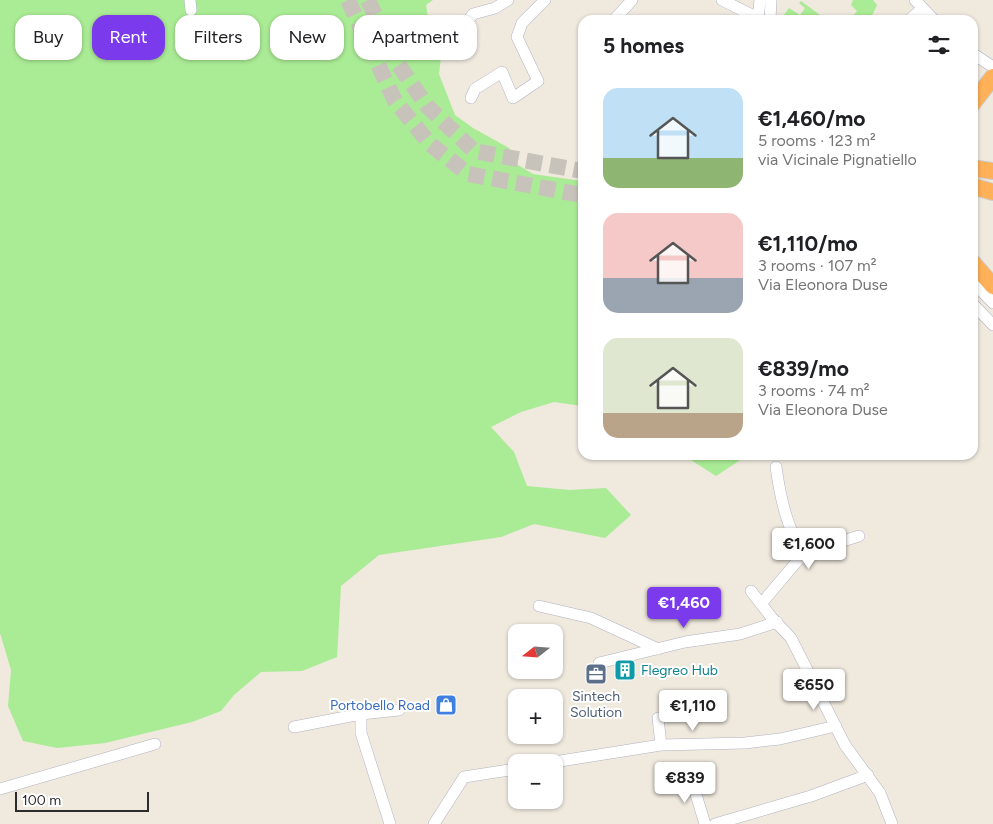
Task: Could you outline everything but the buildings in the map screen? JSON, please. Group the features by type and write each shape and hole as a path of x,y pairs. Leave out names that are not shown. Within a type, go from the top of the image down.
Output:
{"highway":[{"path":"978,96 993,77"},
{"path":"978,169 993,170"},
{"path":"978,188 993,192"},
{"path":"978,277 986,296"}],"street":[{"path":"472,15 495,8 508,0"},
{"path":"472,98 475,88 502,72 513,98 538,81 517,37 522,23 545,0"},
{"path":"618,15 632,0"},
{"path":"722,0 750,15"},
{"path":"758,15 760,0"},
{"path":"770,15 772,0"},
{"path":"918,5 929,15"},
{"path":"978,58 993,67"},
{"path":"986,296 993,325"},
{"path":"776,467 781,504 794,539 804,558"},
{"path":"761,604 790,568 804,558 827,546 859,536"},
{"path":"751,591 791,638 845,745 880,793 892,824"},
{"path":"539,606 591,618 658,649"},
{"path":"599,663 708,638 740,634 777,622"},
{"path":"294,726 361,714 399,710"},
{"path":"361,714 362,733 390,824"},
{"path":"658,718 661,745"},
{"path":"563,761 661,745 744,743 780,739 836,726"},
{"path":"0,789 155,744"},
{"path":"434,824 464,778 508,770"},
{"path":"715,824 811,796 868,775"},
{"path":"691,778 704,824"}],"green space":[{"path":"0,0 433,0 426,5 428,15 354,15 354,60 441,60 439,74 455,115 473,128 509,148 518,165 533,174 578,180 578,405 554,402 521,412 491,427 514,452 527,486 570,490 606,488 631,515 605,538 534,524 501,537 379,555 341,586 337,657 302,671 261,672 234,695 221,711 192,722 105,743 57,748 23,741 8,706 11,670 0,633"},
{"path":"853,0 873,0 877,5 872,15 854,15 857,11 851,5"},
{"path":"801,1 820,15 800,15 805,8 799,3"},
{"path":"789,8 800,15 784,15"},
{"path":"691,460 740,460 716,476"}],"tunnel":[{"path":"348,0 395,101 430,144 468,174 578,194"},
{"path":"368,0 398,64 427,106 474,151 578,170"}],"place":[{"name":"Flegreo Hub","path":"625,670"},
{"name":"Sintech Solution","path":"596,674"},
{"name":"Portobello Road","path":"446,705"}]}
